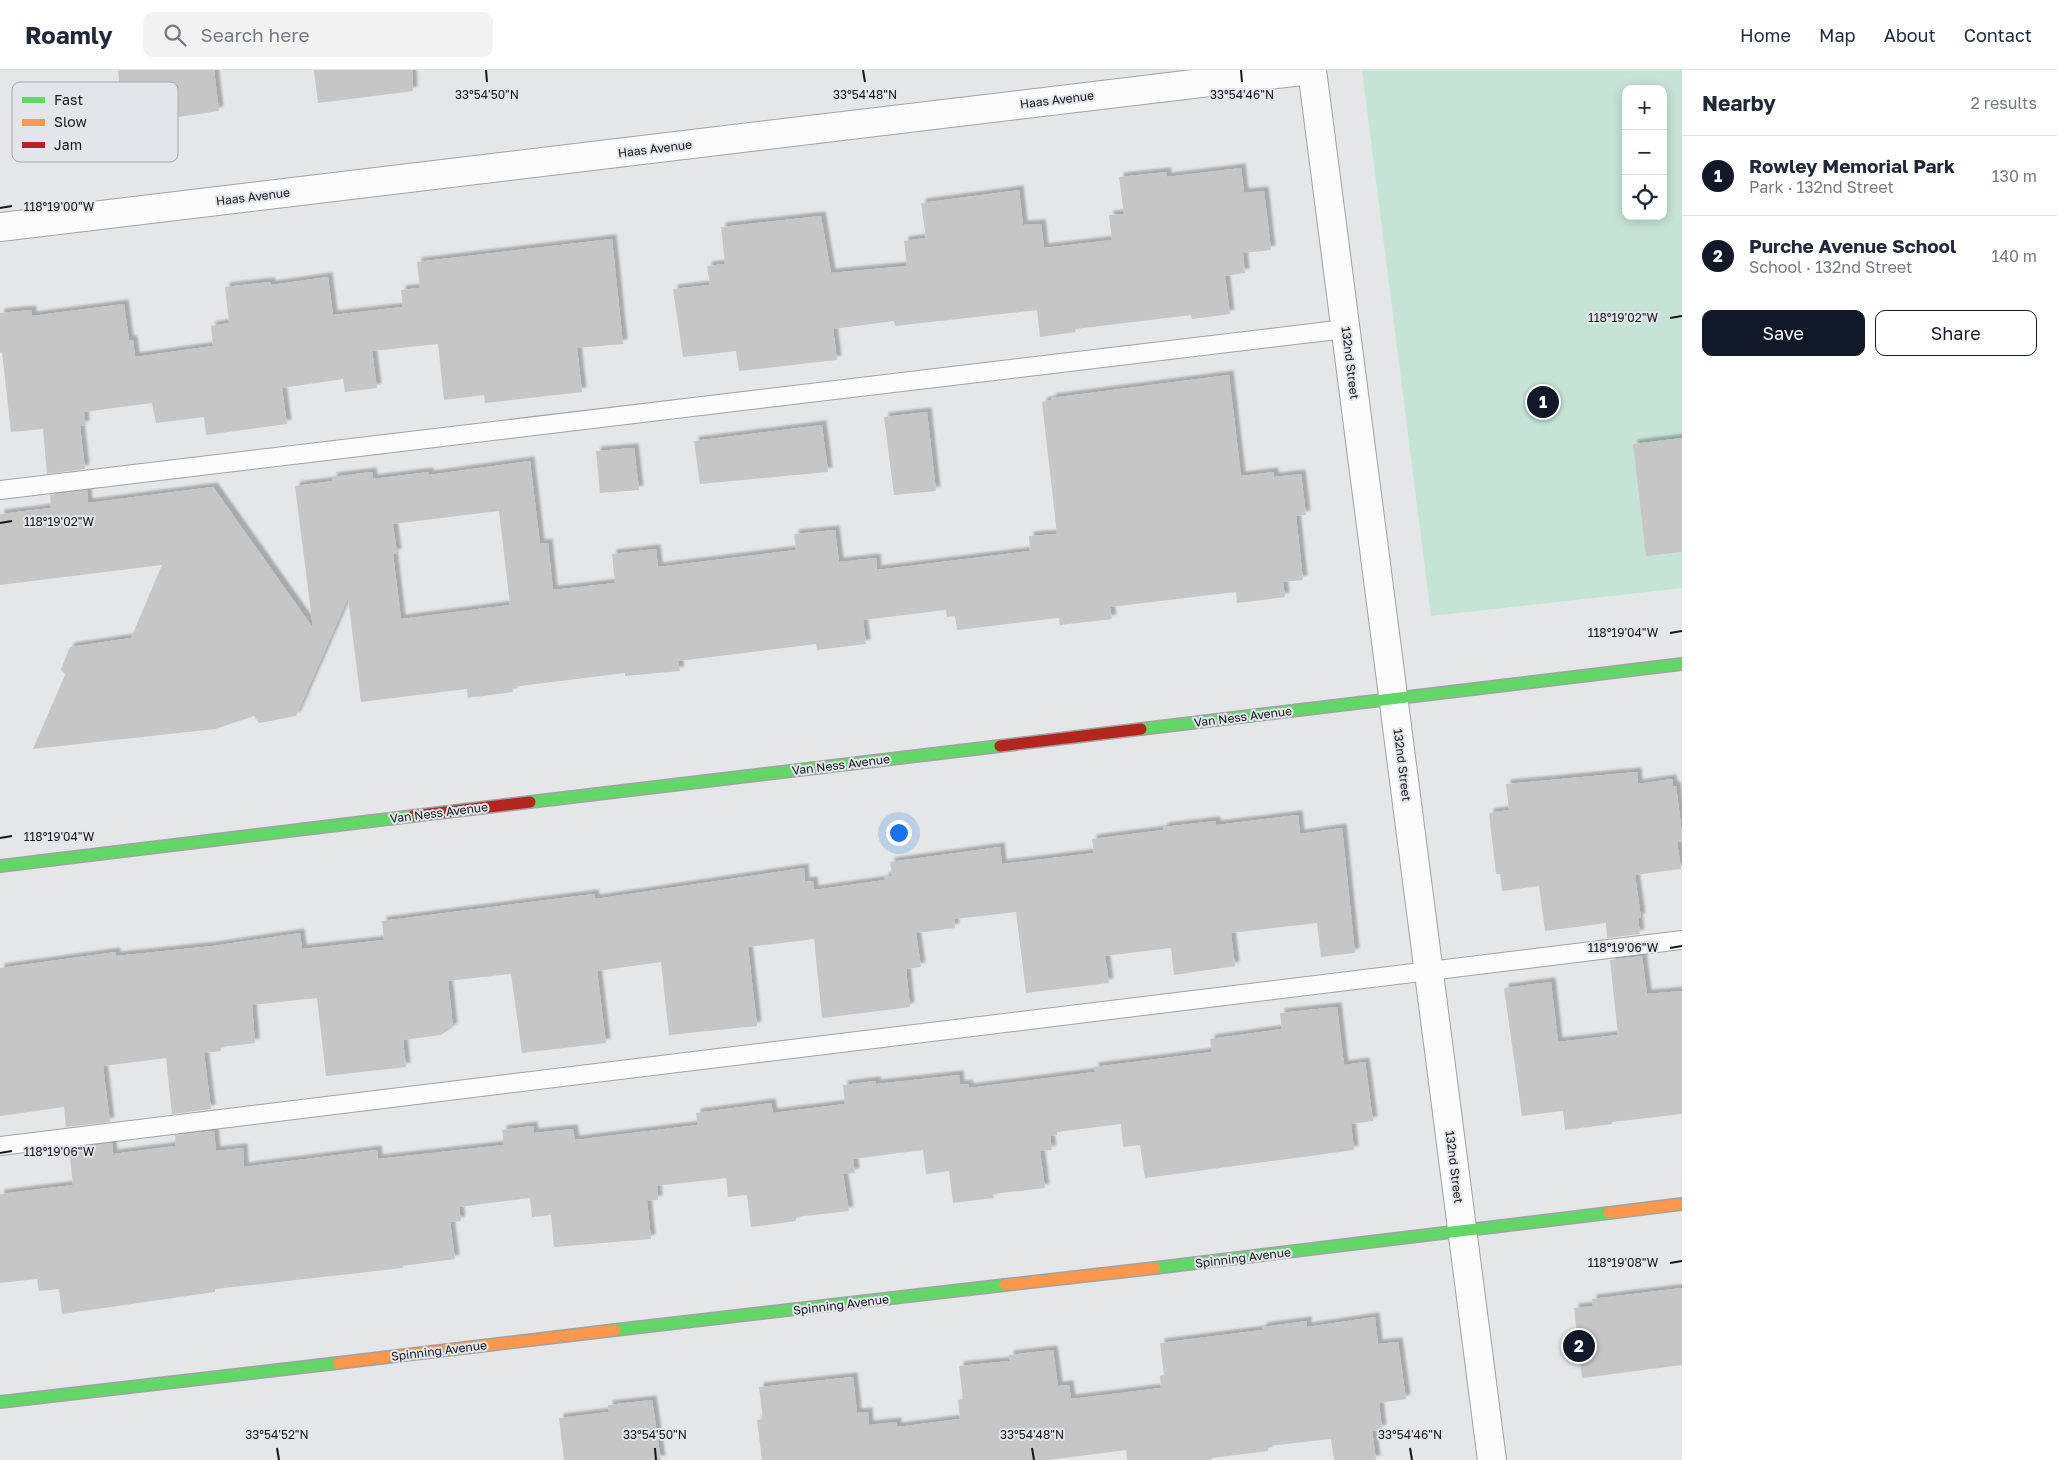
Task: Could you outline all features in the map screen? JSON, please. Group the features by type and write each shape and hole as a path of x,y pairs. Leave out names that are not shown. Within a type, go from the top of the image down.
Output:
{"main road":[{"name":"Van Ness Avenue","path":"0,866 1682,664"},
{"name":"Spinning Avenue","path":"0,1402 1462,1232 1682,1204"}],"street":[{"name":"Haas Avenue","path":"0,227 1311,70"},
{"name":"132nd Street","path":"1311,70 1492,1460"}],"lane":[{"path":"0,490 1345,329"},
{"path":"0,1146 1682,940"}],"green space":[{"path":"1362,70 1682,70 1682,588 1431,616"}],"building":[{"path":"118,70 214,70 219,111 178,117 178,82 119,82"},
{"path":"314,70 412,70 413,91 318,103"},
{"path":"1241,168 1244,193 1264,191 1271,250 1243,253 1245,273 1225,276 1230,314 1192,319 1191,315 1075,329 1076,332 1040,337 1037,310 895,326 894,321 833,329 837,360 739,371 736,351 683,357 673,289 710,285 707,266 725,264 721,227 821,216 831,273 907,266 904,241 926,238 921,203 1019,190 1023,225 1041,224 1044,248 1112,240 1109,215 1124,214 1119,177 1167,172 1167,177"},
{"path":"612,239 623,344 577,348 582,392 485,403 484,395 444,400 438,344 372,351 377,388 345,392 343,379 282,388 287,424 206,435 204,417 156,423 152,403 84,412 85,425 80,426 85,469 47,474 43,429 11,432 2,352 0,353 0,313 32,310 32,316 124,304 129,340 133,340 135,357 213,346 211,326 229,323 225,287 270,282 271,285 328,277 333,315 403,307 401,290 420,288 417,262"},
{"path":"1229,375 1241,476 1274,472 1274,477 1301,474 1306,515 1296,516 1303,580 1283,582 1285,597 1237,603 1236,592 1110,607 1112,619 1060,625 1059,618 957,630 955,616 947,617 946,610 863,620 866,644 817,650 816,644 678,661 680,671 625,676 625,673 512,687 513,692 468,698 467,689 361,702 348,598 296,716 259,723 254,716 215,729 33,749 65,675 61,669 70,647 131,638 162,565 0,585 0,514 51,508 50,495 87,490 88,503 213,487 313,628 295,486 333,481 332,477 372,472 373,479 429,472 429,475 530,461 540,544 548,543 553,590 615,583 612,554 656,549 658,567 796,550 794,534 835,530 839,562 876,558 877,570 1030,551 1029,536 1057,534 1042,402 1052,400 1051,398","holes":["499,511 510,605 401,619 393,554 397,553 393,524"]},
{"path":"927,412 936,491 894,495 884,417"},
{"path":"822,425 828,472 700,484 694,441"},
{"path":"1682,438 1682,552 1646,556 1633,444"},
{"path":"634,448 639,490 600,493 596,451"},
{"path":"1637,772 1638,784 1672,779 1673,786 1676,786 1682,834 1682,841 1677,842 1681,869 1635,875 1641,918 1638,918 1640,934 1607,938 1606,923 1545,931 1539,886 1502,891 1500,874 1496,874 1489,813 1509,810 1506,784"},
{"path":"1298,815 1300,834 1342,828 1355,953 1321,957 1317,923 1231,933 1235,966 1174,975 1171,948 1105,956 1109,983 1026,993 1016,912 954,919 955,928 916,933 921,967 906,969 910,1007 822,1018 814,939 748,947 757,1026 669,1035 661,962 597,971 606,1043 522,1053 511,974 448,981 453,1027 441,1035 403,1040 406,1067 326,1076 317,998 252,1005 255,1043 221,1047 221,1051 204,1053 211,1109 172,1114 166,1058 103,1066 110,1122 66,1127 64,1107 0,1116 0,968 116,952 116,956 213,946 300,933 302,949 384,940 382,921 594,894 595,899 804,868 805,882 813,881 814,890 885,880 884,877 892,876 890,862 1000,847 1002,864 1094,853 1092,839 1163,830 1163,827 1216,821 1216,825"},
{"path":"1642,956 1647,994 1682,991 1682,1114 1612,1122 1612,1124 1565,1130 1563,1111 1522,1116 1504,988 1551,982 1558,1042 1618,1035 1610,960"},
{"path":"1337,1007 1344,1065 1365,1062 1373,1121 1351,1124 1354,1150 1145,1178 1140,1145 1123,1147 1121,1124 1057,1132 1057,1135 1050,1136 1052,1150 1040,1151 1045,1188 993,1194 994,1198 953,1203 949,1171 926,1174 923,1150 853,1159 855,1173 843,1174 849,1211 796,1217 796,1221 751,1227 747,1195 728,1197 726,1178 657,1186 658,1200 647,1201 651,1239 554,1247 551,1215 532,1217 530,1198 459,1207 461,1221 450,1222 455,1259 403,1266 403,1268 215,1289 215,1292 62,1314 59,1289 39,1291 37,1279 0,1283 0,1194 73,1185 69,1148 112,1143 113,1154 176,1146 175,1135 214,1131 216,1151 243,1148 244,1167 377,1150 378,1159 504,1145 502,1130 533,1126 534,1133 573,1129 575,1140 698,1125 696,1113 771,1103 773,1113 845,1104 843,1085 876,1081 876,1084 959,1075 960,1085 968,1084 969,1088 1095,1072 1094,1067 1212,1052 1210,1039 1282,1029 1280,1013"},
{"path":"1682,1288 1682,1365 1582,1378 1574,1308 1593,1306 1592,1299"},
{"path":"1375,1317 1378,1344 1398,1342 1406,1399 1379,1403 1382,1429 1372,1431 1376,1460 1334,1460 1331,1439 1268,1446 1268,1451 1212,1458 1212,1460 1127,1460 1126,1450 1048,1460 762,1460 757,1420 763,1419 759,1387 853,1377 857,1413 868,1412 869,1425 897,1422 897,1427 960,1419 958,1400 963,1399 959,1366 1010,1361 1009,1355 1053,1350 1058,1386 1069,1385 1071,1399 1161,1388 1160,1376 1164,1375 1160,1343 1262,1330 1262,1327 1307,1321 1307,1327"},
{"path":"652,1400 661,1460 564,1460 559,1418 609,1412 608,1405"}],"traffic: fast":[{"path":"1141,729 1682,664"},
{"path":"530,802 1000,746"},
{"path":"0,866 413,816"},
{"path":"1155,1268 1609,1213"},
{"path":"615,1330 1005,1285"},
{"path":"0,1402 338,1363"}],"traffic: slow":[{"path":"1609,1213 1682,1204"},
{"path":"1005,1285 1155,1268"},
{"path":"338,1363 615,1330"}],"traffic: jam":[{"path":"1000,746 1141,729"},
{"path":"413,816 530,802"}],"place":[{"name":"Rowley Memorial Park","path":"1543,402"},
{"name":"Purche Avenue School","path":"1579,1346"}]}
